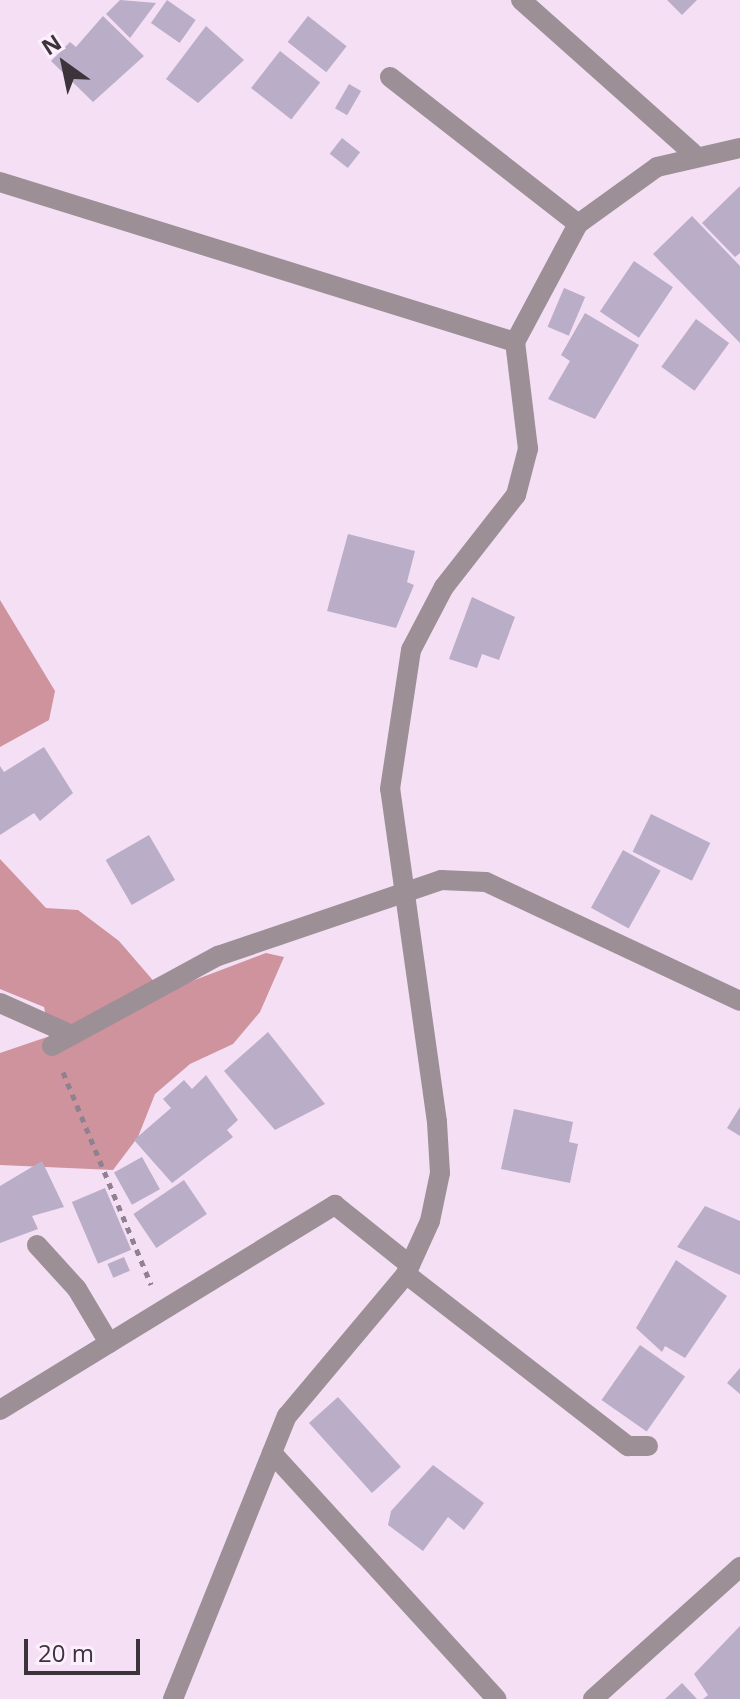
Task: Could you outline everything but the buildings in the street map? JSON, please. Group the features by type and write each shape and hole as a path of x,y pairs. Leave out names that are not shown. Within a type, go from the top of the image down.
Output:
{"street":[{"path":"521,0 693,153"},
{"path":"390,77 578,224"},
{"path":"173,1699 287,1416 408,1269 440,1173 390,789 411,650 444,587 516,495 528,449 515,342 578,224 657,167 693,153 740,148"},
{"path":"0,182 515,342"},
{"path":"52,1046 218,956 441,880 486,882 740,1001"},
{"path":"0,1003 72,1035"},
{"path":"0,1410 335,1205 408,1269 628,1446 648,1446"},
{"path":"37,1245 77,1289 109,1343"},
{"path":"272,1453 497,1699"},
{"path":"593,1699 740,1567"}],"path":[{"path":"52,1046 162,1311"}],"shaded area":[{"path":"0,600 55,691 49,720 0,747"},
{"path":"0,859 46,908 78,910 119,941 163,992 266,953 284,957 260,1012 233,1044 190,1064 155,1094 138,1137 113,1170 0,1165 0,1053 50,1036 44,1007 0,989"}]}
